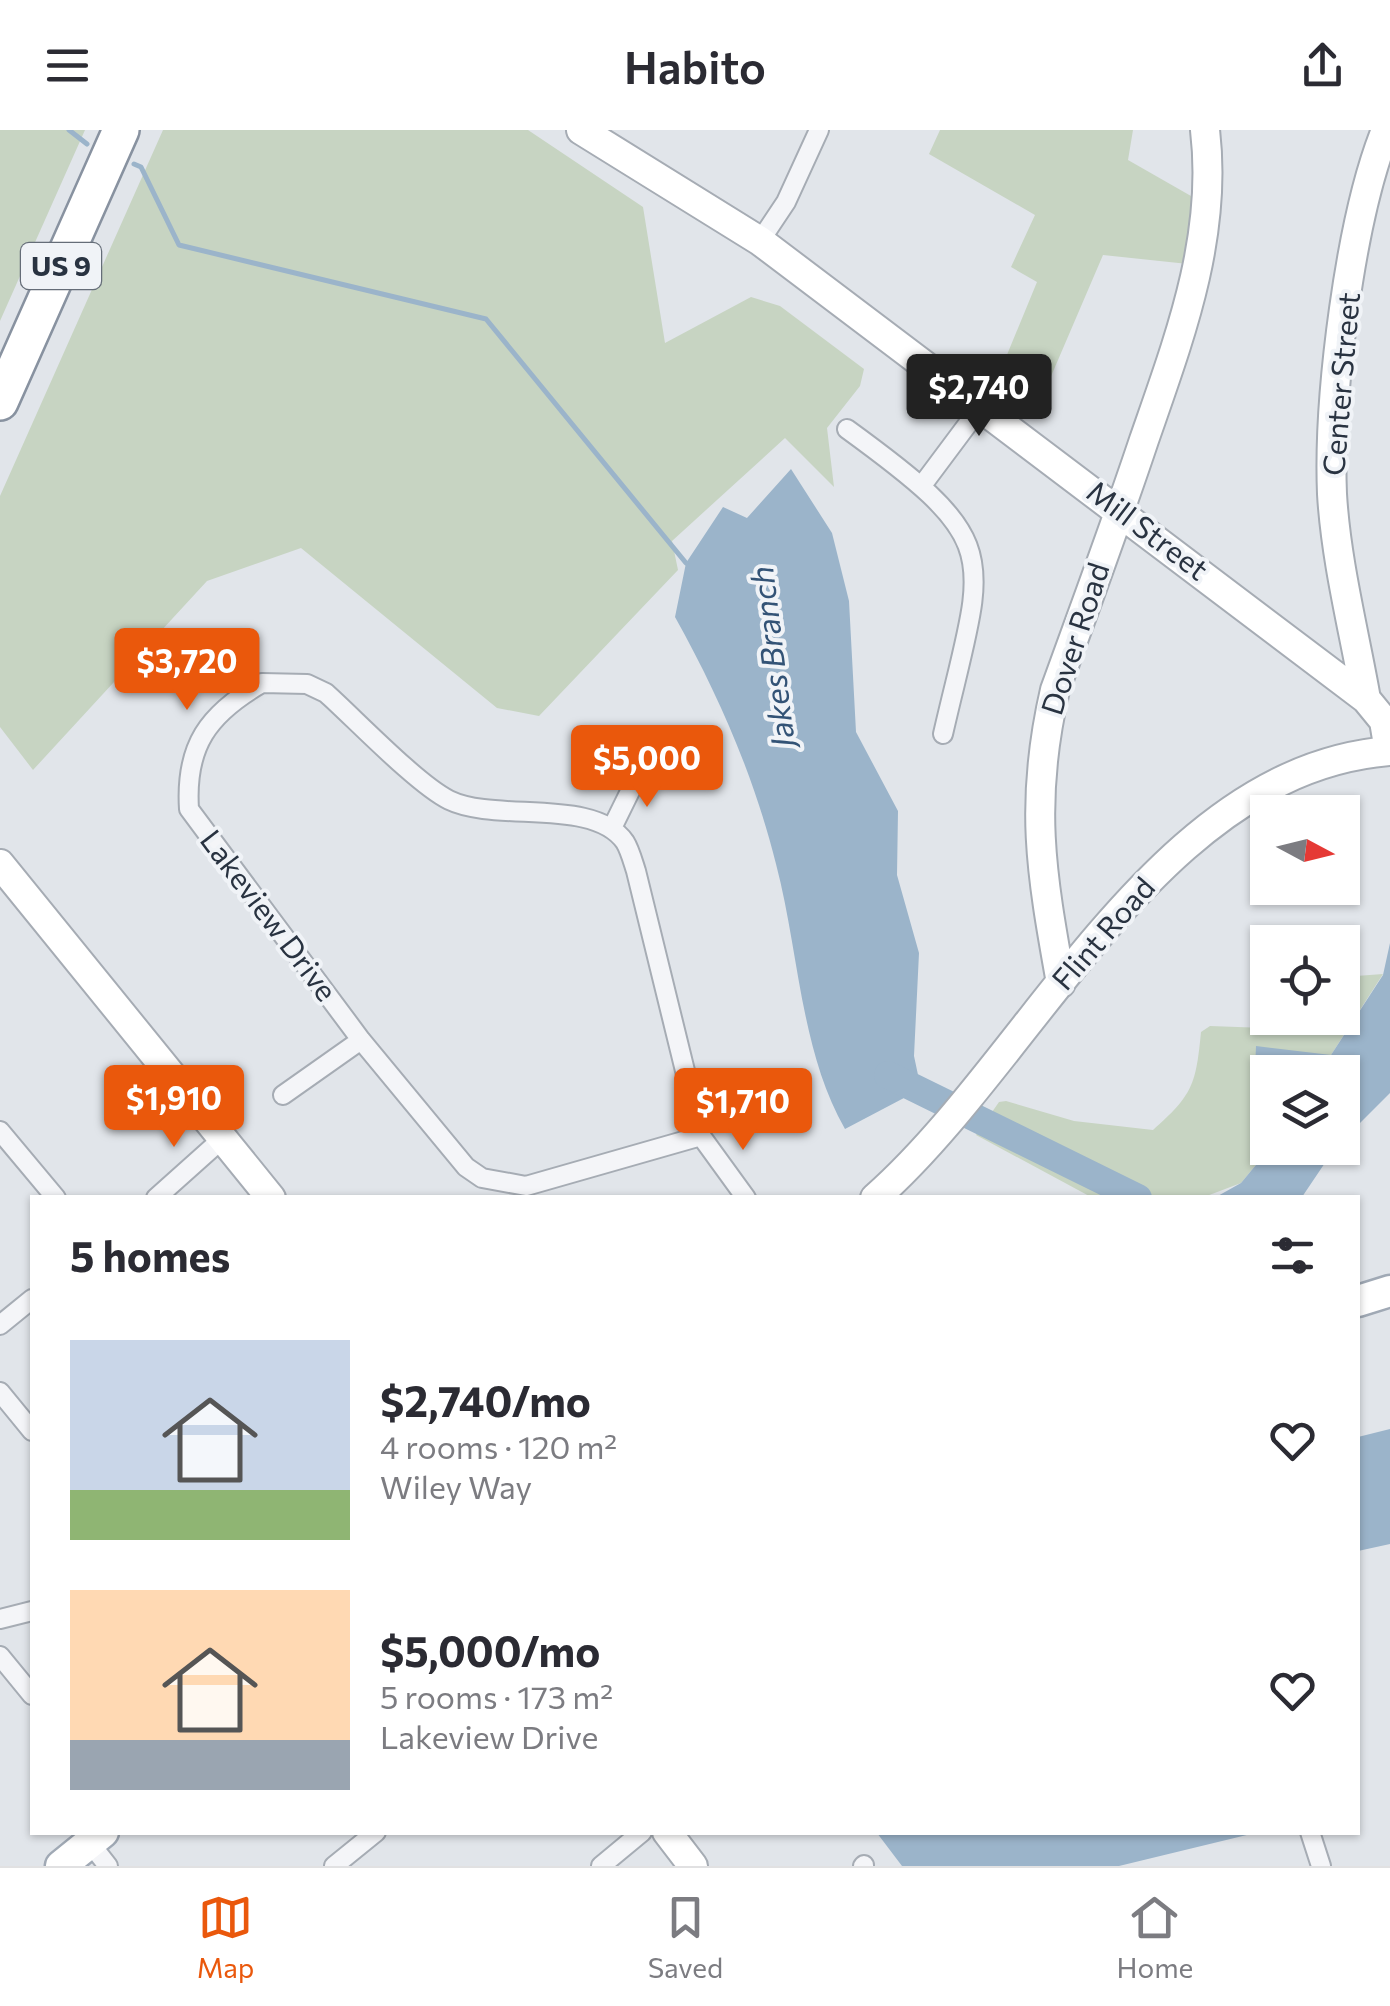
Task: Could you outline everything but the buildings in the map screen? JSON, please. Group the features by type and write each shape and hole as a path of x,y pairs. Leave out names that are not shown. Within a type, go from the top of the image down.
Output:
{"highway":[{"name":"US 9","path":"0,402 121,130"}],"main road":[{"path":"1360,1301 1390,1291"},
{"path":"61,1866 100,1847"}],"street":[{"name":"Mill Street","path":"581,130 760,241 982,404 1366,699 1384,721 1390,751"},
{"path":"760,241 786,202 819,130"},
{"name":"Dover Road","path":"1060,983 1039,842 1037,791 1043,743 1055,690 1120,510 1197,274 1208,222 1211,173 1205,130"},
{"name":"Center Street","path":"1366,699 1332,495 1333,430 1364,202 1386,130"},
{"path":"922,484 982,404"},
{"path":"847,429 922,484 961,527 976,566 975,596 943,734"},
{"name":"Lakeview Drive","path":"612,828 564,814 480,810 452,802 326,693 308,684 276,680 244,693 207,726 194,747 188,786 189,809 361,1040 466,1167 482,1178 508,1186 526,1186 701,1136"},
{"name":"Flint Road","path":"878,1195 920,1158 1123,908 1211,828 1300,772 1340,756 1390,751"},
{"path":"640,771 612,828 625,842 636,870 701,1136 744,1195"},
{"path":"0,864 268,1195"},
{"path":"283,1095 361,1040"},
{"path":"0,1130 54,1195"},
{"path":"159,1195 222,1139"},
{"path":"0,1324 30,1302"},
{"path":"0,1392 30,1429"},
{"path":"0,1618 30,1611"},
{"path":"0,1656 30,1693"},
{"path":"334,1866 372,1835"},
{"path":"601,1866 638,1835"},
{"path":"669,1835 693,1866"},
{"path":"1311,1835 1322,1866"}],"green space":[{"path":"0,130 85,130 0,321"},
{"path":"163,130 528,130 643,207 665,343 751,297 780,306 864,369 860,386 827,428 834,487 785,438 672,541 678,570 539,716 497,708 301,548 207,581 33,770 0,727 0,496"},
{"path":"940,130 1133,130 1128,160 1198,200 1188,264 1103,255 1037,409 997,379 1037,282 1011,267 1035,215 929,154"},
{"path":"1383,974 1360,1010 1360,976"},
{"path":"1210,1026 1250,1027 1250,1035 1344,1035 1331,1055 1250,1055 1250,1165 1256,1165 1241,1183 1209,1195 1087,1195 976,1135 999,1102 1006,1101 1074,1121 1153,1130 1177,1107 1190,1087 1201,1032"}],"water":[{"path":"791,469 832,533 849,601 856,732 898,811 897,875 919,953 914,1056 921,1089 845,1129 830,1099 809,1033 784,897 757,799 720,707 675,617 686,563 723,507 747,518"},
{"path":"1390,943 1390,1093 1360,1123 1360,1055 1331,1055 1344,1035 1360,1035 1360,1010 1383,975"},
{"path":"1256,1046 1331,1055 1256,1055"},
{"path":"1256,1165 1324,1165 1303,1195 1220,1195 1241,1183"},
{"path":"1390,1429 1390,1544 1360,1551 1360,1436"},
{"path":"879,1835 1247,1835 1119,1866 902,1866"}],"waterway":[{"name":"Jakes Branch","path":"69,130 87,144"},
{"name":"Jakes Branch","path":"134,164 141,167 179,245 486,319 686,563"},
{"name":"Jakes Branch","path":"888,1075 1132,1195"}]}
